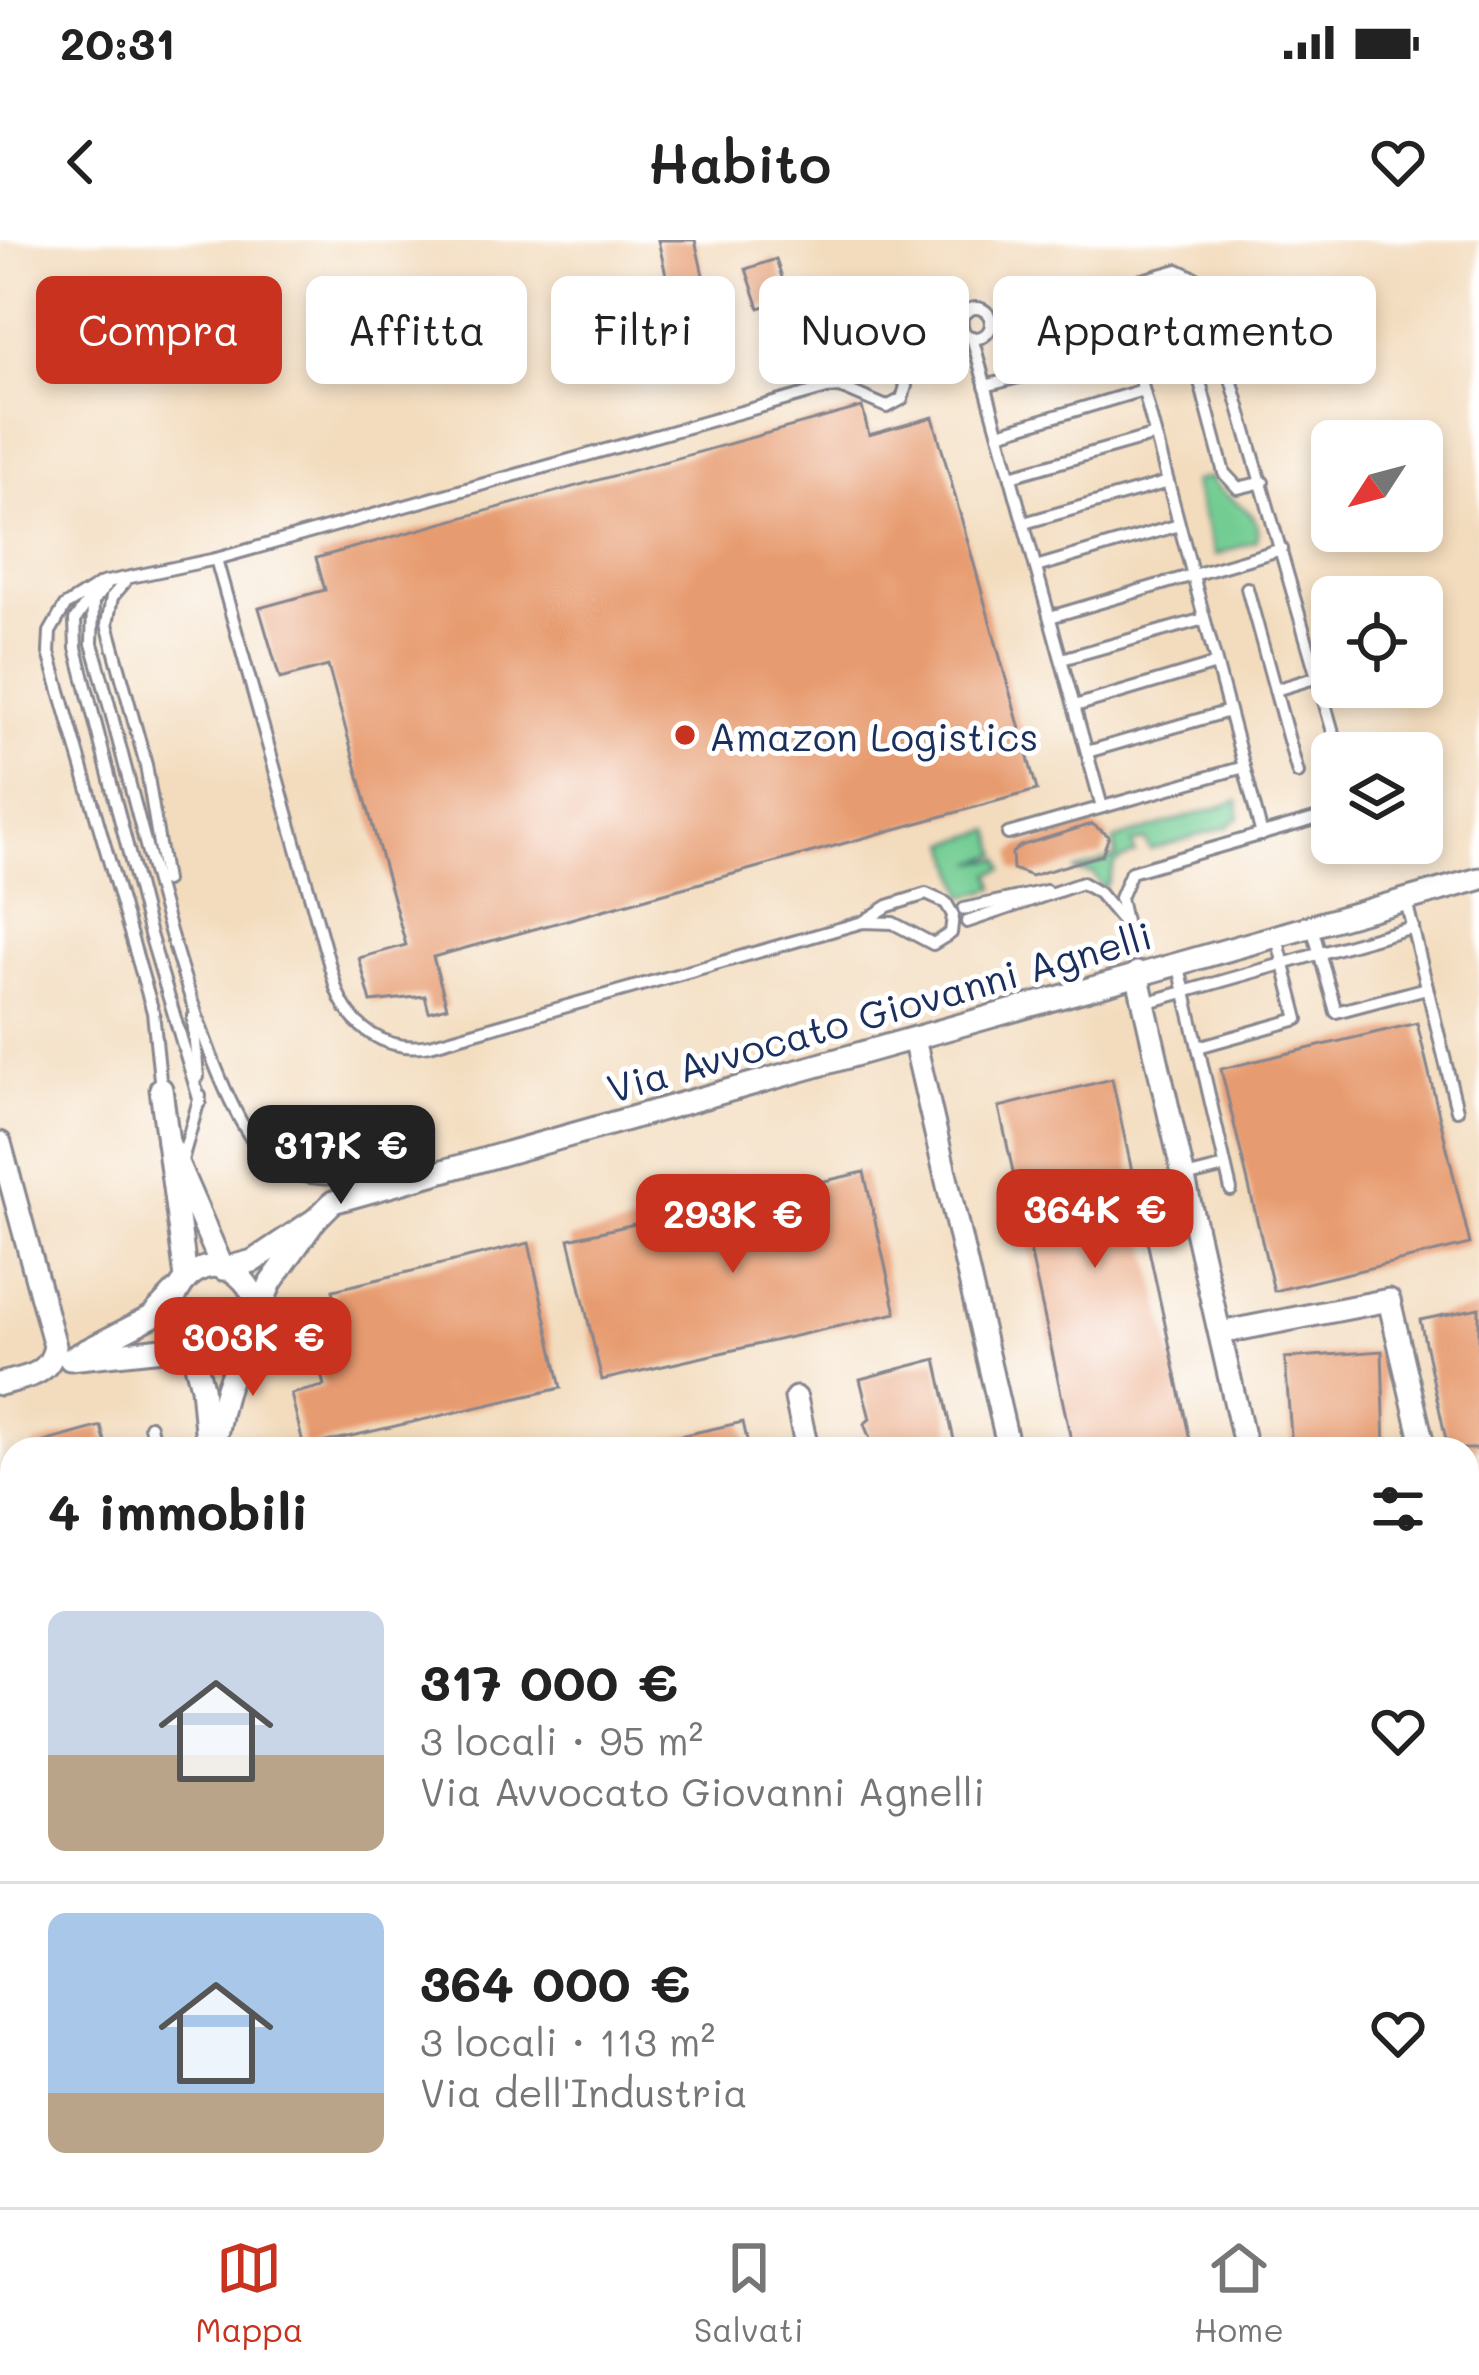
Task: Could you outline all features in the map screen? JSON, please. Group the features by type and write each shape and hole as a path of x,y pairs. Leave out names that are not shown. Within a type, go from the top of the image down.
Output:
{"street":[{"name":"Via Avvocato Giovanni Agnelli","path":"223,1269 253,1261 333,1202 914,1039 1134,964 1178,963 1475,877"},
{"path":"1134,964 1243,1437"},
{"path":"914,1039 1006,1437"},
{"path":"161,1089 181,1285 173,1322 191,1346 209,1437"},
{"path":"0,1384 72,1359 130,1348 227,1350 250,1329 256,1309 247,1283 223,1269 169,1142"},
{"path":"0,1143 53,1336 48,1367"},
{"path":"214,1437 226,1392 271,1282 316,1219"},
{"path":"72,1359 151,1317 181,1285 223,1269"},
{"path":"1220,1333 1389,1300 1421,1437"},
{"path":"796,1398 804,1437"}],"lane":[{"path":"1156,276 1178,270 1190,276"},
{"path":"969,312 975,308 988,313 991,322 984,336 972,337"},
{"path":"969,333 1102,807"},
{"path":"986,386 1127,345 1262,836"},
{"path":"161,1089 153,1012 49,653 50,632 65,606 88,589 216,559 832,384"},
{"path":"827,388 896,405 906,384"},
{"path":"1201,384 1224,473 1238,488 1263,482"},
{"path":"1235,384 1311,652"},
{"path":"998,433 1143,390"},
{"path":"1011,476 1155,435"},
{"path":"1024,523 1168,482"},
{"path":"1036,568 1179,525"},
{"path":"1050,617 1282,548"},
{"path":"216,559 336,988 344,1008 368,1033 403,1046 430,1045 863,922 888,906 926,894 946,903 953,924 951,933 933,944 893,923 863,922"},
{"path":"133,577 114,592 106,624 146,765 174,938"},
{"path":"110,584 94,602 92,644 191,1003 243,1132 282,1168 328,1178 488,1159"},
{"path":"110,584 82,607 75,620 76,648 149,932 200,1102"},
{"path":"1247,588 1298,773"},
{"path":"1062,659 1204,619"},
{"path":"1075,706 1216,664"},
{"path":"1275,690 1311,679"},
{"path":"1087,752 1229,711"},
{"path":"1008,834 1244,767"},
{"path":"1134,964 1120,898 1127,874 1311,821"},
{"path":"964,909 1014,893 1082,883 1117,911 1128,937"},
{"path":"967,922 1018,909 1056,890"},
{"path":"1405,898 1457,1110"},
{"path":"1312,924 1336,1012 1427,988"},
{"path":"1144,1003 1413,927"},
{"path":"1198,1047 1298,1019 1276,934"},
{"path":"1178,963 1232,1190"},
{"path":"186,1188 181,1164 200,1102 191,1003"},
{"path":"1185,1177 1225,1168"},
{"path":"150,1426 152,1437"}],"green space":[{"path":"1210,477 1255,520 1256,541 1215,555 1193,482"},
{"path":"1238,801 1239,817 1227,827 1150,850 1146,840 1132,843 1135,853 1115,863 1104,891 1094,874 1074,871 1116,857 1114,840"},
{"path":"992,830 999,854 974,863 1001,859 1004,869 991,874 995,888 965,897 949,843"}],"building":[{"path":"658,240 695,240 703,276 666,276"},
{"path":"776,259 782,276 759,276 759,308 746,269"},
{"name":"Amazon Logistics","path":"862,407 869,435 933,417 1037,790 433,957 447,1007 429,1012 425,996 371,1002 359,958 406,945 328,666 280,679 259,608 325,590 316,558"},
{"path":"1092,824 1109,836 1102,855 1031,876 1013,869 1012,853 1020,846"},
{"path":"1417,1023 1470,1244 1274,1291 1221,1069"},
{"path":"1112,1079 1189,1437 1070,1437 999,1107"},
{"path":"864,1172 896,1313 602,1380 569,1239"},
{"path":"529,1243 561,1388 348,1437 302,1437 291,1394 324,1386 312,1336 343,1329 333,1290"},
{"path":"1479,1308 1479,1437 1445,1437 1420,1320"},
{"path":"1382,1351 1385,1437 1291,1437 1285,1358"},
{"path":"936,1359 953,1437 869,1437 864,1424 870,1419 860,1379"},
{"path":"743,1422 746,1437 675,1437"},
{"path":"101,1426 104,1437 62,1437"}],"place":[{"name":"Amazon Logistics","path":"685,735"}]}
